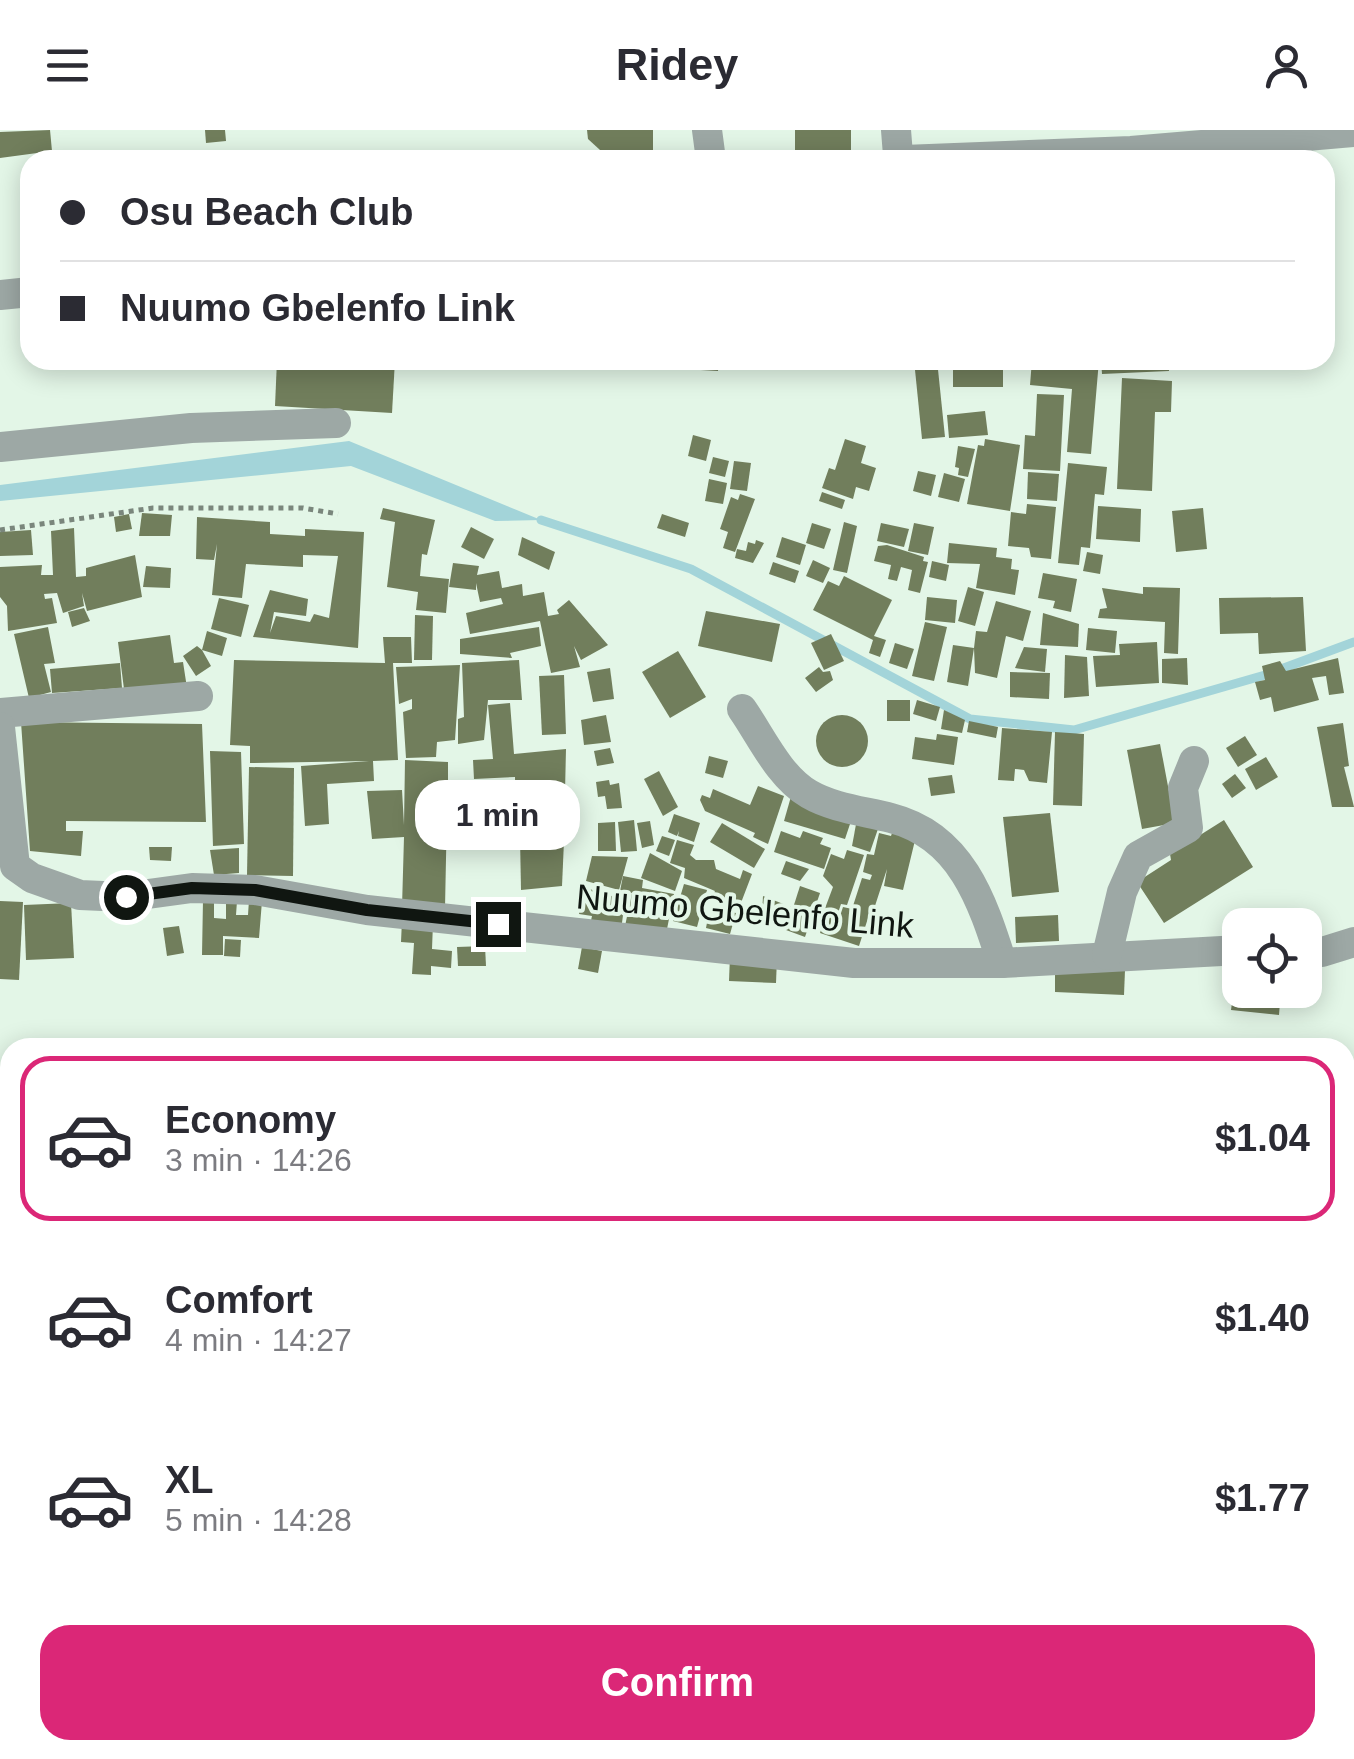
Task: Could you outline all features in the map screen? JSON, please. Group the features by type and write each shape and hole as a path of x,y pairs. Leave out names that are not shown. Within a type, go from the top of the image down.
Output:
{"street":[{"path":"1205,150 1354,132"},
{"path":"1084,150 1130,140 1168,150"},
{"path":"0,447 191,428 336,423"},
{"path":"0,713 198,696"},
{"path":"742,709 790,780 809,794 909,822 936,838 974,884 1002,963"},
{"name":"Nuumo Gbelenfo Link","path":"0,727 15,866 32,878 80,895 126,897 192,888 255,890 367,910 854,963 1002,963 1222,951"},
{"path":"1107,955 1122,892 1138,856 1188,828 1183,788 1194,761"},
{"path":"1322,948 1354,942"}],"path":[{"path":"0,530 153,508 303,508 338,514"}],"water":[{"path":"349,441 541,520 495,521 351,466 0,501 0,485"}],"building":[{"path":"50,130 52,150 20,150 20,155 0,158 0,132"},
{"path":"205,130 225,130 226,141 206,143"},
{"path":"587,130 653,130 653,150 600,150 588,139"},
{"path":"795,130 851,130 851,150 795,150"},
{"path":"277,370 394,370 392,413 275,406"},
{"path":"915,370 938,370 945,437 922,439"},
{"path":"953,370 1003,370 1003,387 953,387"},
{"path":"1031,370 1098,370 1091,454 1067,452 1072,389 1030,385"},
{"path":"1102,370 1169,371 1102,374"},
{"path":"1122,378 1172,381 1171,412 1155,412 1152,491 1117,489"},
{"path":"1037,394 1064,395 1060,471 1023,469 1025,435 1035,436"},
{"path":"985,411 988,435 949,438 947,415"},
{"path":"693,435 711,440 706,461 688,456"},
{"path":"845,439 866,446 861,463 876,468 869,491 856,487 853,499 822,488 829,468 835,470"},
{"path":"985,439 1020,445 1010,511 967,504 978,445 984,446"},
{"path":"958,446 975,449 968,477 958,475 959,468 955,467"},
{"path":"713,457 729,461 725,477 709,473"},
{"path":"734,461 751,463 747,491 730,489"},
{"path":"1068,463 1107,467 1104,495 1095,494 1090,548 1081,547 1079,565 1058,563"},
{"path":"918,471 936,475 931,496 913,491"},
{"path":"1028,472 1059,474 1057,501 1027,499"},
{"path":"944,473 965,479 959,502 938,497"},
{"path":"709,479 727,483 723,504 705,501"},
{"path":"822,492 845,500 842,509 819,501"},
{"path":"740,494 755,499 735,552 723,548 728,532 720,529 731,497 738,500"},
{"path":"1027,504 1056,507 1051,559 1031,557 1029,548 1008,546 1011,512 1026,514"},
{"path":"1098,506 1141,509 1140,542 1096,539"},
{"path":"383,508 435,520 427,555 422,554 420,576 449,579 446,613 416,610 418,592 387,587 395,522 380,519"},
{"path":"1203,508 1207,549 1176,552 1172,511"},
{"path":"142,513 172,515 170,536 139,536"},
{"path":"129,514 132,529 116,532 114,517"},
{"path":"662,514 689,523 685,537 657,528"},
{"path":"197,517 270,522 270,534 305,536 305,529 364,532 358,648 253,637 270,590 308,599 306,616 274,612 270,633 276,616 310,622 314,614 329,618 338,556 303,555 303,567 246,564 242,598 212,595 217,544 214,560 196,559"},
{"path":"844,522 857,526 847,573 833,570"},
{"path":"812,523 831,529 824,549 806,543"},
{"path":"881,523 909,529 904,547 877,541"},
{"path":"914,523 934,527 928,555 908,551"},
{"path":"471,527 494,539 484,559 461,547"},
{"path":"74,528 76,577 86,576 86,568 135,555 142,597 87,611 82,593 84,606 63,613 57,593 44,594 45,599 52,598 57,623 8,631 7,606 0,597 0,567 42,565 41,575 53,575 51,531"},
{"path":"31,530 33,555 0,556 0,532"},
{"path":"522,537 555,552 549,570 518,555"},
{"path":"782,537 806,545 800,565 776,557"},
{"path":"756,540 764,543 753,563 735,558 737,549 746,551 748,542 755,544"},
{"path":"949,543 997,548 996,557 1012,559 1011,569 1019,570 1015,595 976,588 980,564 947,563"},
{"path":"887,545 924,557 923,561 928,562 920,593 908,590 912,570 901,567 897,581 888,579 891,565 874,561 878,546"},
{"path":"1087,552 1103,555 1100,574 1083,571"},
{"path":"813,560 830,568 823,583 806,576"},
{"path":"932,561 949,565 946,581 929,577"},
{"path":"773,562 799,571 795,583 769,574"},
{"path":"453,563 479,566 477,575 499,571 502,588 522,584 523,596 544,592 548,616 559,614 557,610 569,600 608,645 581,660 574,646 580,667 551,673 540,621 470,634 466,613 503,604 501,598 480,602 476,583 476,590 449,587"},
{"path":"146,566 171,568 170,588 143,587"},
{"path":"1043,573 1077,579 1071,612 1053,608 1055,601 1038,598"},
{"path":"844,576 892,600 874,636 886,640 880,657 869,653 873,640 813,610 828,581 839,586"},
{"path":"968,587 984,592 975,626 958,621"},
{"path":"1143,587 1180,588 1178,654 1164,653 1165,622 1098,618 1100,609 1107,608 1102,588 1143,594"},
{"path":"927,597 957,600 955,623 925,620"},
{"path":"1303,597 1306,651 1259,654 1258,633 1220,634 1219,598"},
{"path":"219,598 249,605 241,637 211,629"},
{"path":"996,601 1031,611 1023,641 1006,636 997,678 975,673 974,648 976,631 987,632"},
{"path":"84,608 90,621 72,627 68,612"},
{"path":"706,611 780,624 772,662 698,646"},
{"path":"1043,613 1079,624 1078,647 1040,645"},
{"path":"415,615 433,616 432,660 414,660"},
{"path":"925,622 947,627 934,681 912,676"},
{"path":"48,627 55,663 44,664 51,692 29,698 14,634"},
{"path":"539,627 541,646 510,653 512,658 460,654 460,639"},
{"path":"1088,628 1117,631 1115,653 1086,650"},
{"path":"207,631 227,638 222,656 202,650"},
{"path":"831,634 844,661 824,670 811,643"},
{"path":"170,635 174,663 183,662 187,688 124,689 118,642"},
{"path":"383,637 411,637 412,663 393,663 398,760 373,761 374,781 327,784 329,824 305,826 301,766 369,761 250,763 250,746 230,745 234,660 385,663"},
{"path":"1157,642 1159,683 1096,687 1093,656 1120,655 1119,644"},
{"path":"895,643 914,649 907,669 889,663"},
{"path":"953,645 974,648 968,686 947,682"},
{"path":"197,646 211,666 196,676 183,656"},
{"path":"1024,647 1047,649 1045,672 1015,668"},
{"path":"678,651 706,697 670,718 642,672"},
{"path":"1065,655 1087,657 1089,696 1064,698"},
{"path":"1187,658 1188,685 1162,683 1162,659"},
{"path":"1338,658 1344,693 1329,695 1326,676 1312,678 1319,700 1274,712 1271,697 1260,700 1255,682 1265,680 1262,666 1280,661 1286,671"},
{"path":"519,660 522,700 488,700 484,740 458,744 458,719 464,717 462,663"},
{"path":"120,663 122,688 52,693 50,669"},
{"path":"460,665 455,740 437,742 436,757 406,758 403,712 412,709 412,699 399,704 396,667"},
{"path":"819,667 823,672 830,671 833,680 816,692 805,678"},
{"path":"610,668 614,699 593,702 587,672"},
{"path":"1010,672 1050,673 1049,699 1010,697"},
{"path":"564,675 566,734 542,735 539,676"},
{"path":"887,700 910,700 910,721 887,721"},
{"path":"917,700 940,707 936,721 913,714"},
{"path":"510,703 514,754 566,749 564,835 516,833 515,777 474,779 473,760 493,759 488,705"},
{"path":"944,710 965,720 962,733 941,729"},
{"path":"606,715 611,742 584,745 581,720"},
{"path":"842,715 861,722 868,741 861,760 842,767 823,760 816,741 823,722"},
{"path":"969,721 998,727 996,738 967,732"},
{"path":"21,722 202,724 206,822 66,821 66,831 83,831 81,856 30,851"},
{"path":"1343,723 1349,766 1344,767 1354,807 1332,807 1317,727"},
{"path":"1002,728 1052,732 1047,783 1029,781 1024,770 1015,769 1014,781 998,780"},
{"path":"1055,732 1084,734 1082,806 1053,805"},
{"path":"937,734 958,737 954,765 912,759 915,737 936,740"},
{"path":"1245,736 1257,755 1238,767 1226,748"},
{"path":"1160,744 1175,823 1142,829 1127,750"},
{"path":"610,748 614,763 597,766 594,751"},
{"path":"210,751 241,752 244,844 213,846"},
{"path":"709,756 728,761 723,778 705,773"},
{"path":"1266,757 1278,777 1256,790 1245,769"},
{"path":"405,760 448,762 448,788 478,785 478,806 447,809 445,908 402,907 404,837 372,839 367,791 402,790 404,825"},
{"path":"249,767 294,768 293,876 247,875"},
{"path":"659,771 678,807 663,816 644,779"},
{"path":"1235,774 1246,788 1232,798 1222,784"},
{"path":"952,775 955,793 931,796 928,778"},
{"path":"609,780 610,785 619,783 622,808 607,809 605,796 598,797 596,782"},
{"path":"758,786 784,796 768,844 753,837 755,833 705,811 700,800 702,795 710,798 713,789 750,805"},
{"path":"792,793 851,821 845,839 784,821"},
{"path":"1050,813 1059,892 1012,897 1003,817"},
{"path":"674,814 700,823 694,842 678,836 679,831 677,836 668,832"},
{"path":"857,819 879,826 870,852 852,846"},
{"path":"634,820 637,851 621,852 618,822"},
{"path":"1224,820 1253,867 1164,923 1137,882 1171,860 1170,854"},
{"path":"650,821 654,845 642,848 637,823"},
{"path":"615,822 616,851 598,851 598,823"},
{"path":"722,823 765,849 754,868 710,842"},
{"path":"894,827 917,832 903,890 884,886 887,869 873,912 878,917 869,915 859,946 820,933 813,927 818,912 839,919 843,907 852,909 862,878 870,880 872,875 863,872 867,854 874,855 879,833 891,836"},
{"path":"781,831 800,838 803,831 823,838 820,844 831,848 824,869 774,852"},
{"path":"662,836 675,840 669,856 656,851"},
{"path":"520,838 564,841 562,886 521,890"},
{"path":"677,840 694,845 690,855 696,860 714,860 716,869 740,879 743,870 752,874 739,908 712,897 715,891 684,878 685,868 670,863"},
{"path":"149,847 172,847 171,861 150,860"},
{"path":"239,848 239,873 214,875 210,850"},
{"path":"847,850 864,855 847,905 841,904 837,916 824,911 833,887 823,876 831,854 844,859"},
{"path":"650,853 682,871 675,891 641,878"},
{"path":"592,856 628,857 619,890 586,881"},
{"path":"786,861 809,869 800,881 781,874"},
{"path":"623,876 643,880 642,888 674,894 666,934 625,926 632,893 620,891"},
{"path":"684,884 707,890 697,927 673,921"},
{"path":"800,886 820,893 805,937 786,930"},
{"path":"583,887 615,897 614,906 624,908 621,930 590,925 592,916 579,914"},
{"path":"763,896 791,907 784,924 762,915"},
{"path":"203,900 214,900 214,918 226,919 226,901 237,901 236,915 248,915 249,900 262,901 259,938 223,936 223,955 202,955"},
{"path":"0,901 23,902 19,980 0,979"},
{"path":"71,903 74,958 26,960 24,905"},
{"path":"710,907 736,913 730,934 706,928"},
{"path":"1058,915 1059,941 1016,943 1015,917"},
{"path":"402,920 433,923 432,949 452,951 451,968 431,966 431,975 412,974 414,943 401,942"},
{"path":"179,926 184,953 167,956 163,928"},
{"path":"225,939 241,940 240,957 224,956"},
{"path":"485,946 486,966 458,966 457,947"},
{"path":"582,947 602,951 598,973 578,969"},
{"path":"730,956 777,958 776,983 729,981"},
{"path":"1055,968 1125,970 1124,995 1055,992"},
{"path":"1231,1008 1280,1008 1279,1015"}],"waterway":[{"path":"541,520 691,569 970,719 1074,730 1265,675 1354,642"}],"route":[{"path":"126,897 192,888 255,890 367,910 498,924"}]}
